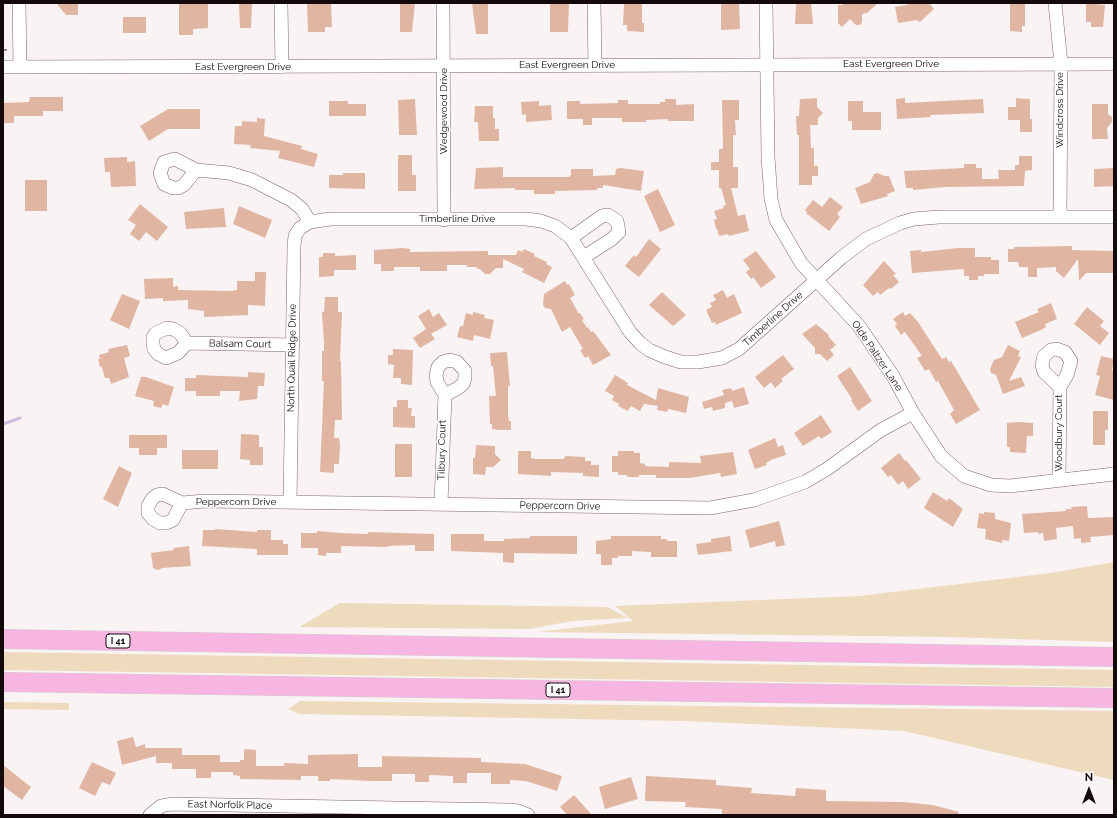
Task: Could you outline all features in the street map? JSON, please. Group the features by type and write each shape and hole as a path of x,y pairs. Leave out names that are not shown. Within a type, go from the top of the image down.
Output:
{"highway":[{"name":"I 41","path":"3,639 1114,657"},
{"name":"I 41","path":"3,682 1114,698"}],"street":[{"path":"19,3 20,67"},
{"path":"281,3 282,67"},
{"name":"Wedgewood Drive","path":"443,3 444,220"},
{"path":"594,3 595,65"},
{"name":"Olde Paltzer Lane","path":"766,3 768,157 771,199 776,220 801,263 859,326 893,376 913,413 940,456 964,476 991,485 1010,486 1114,474"},
{"name":"Windcross Drive","path":"1055,3 1060,64 1060,217"},
{"name":"East Evergreen Drive","path":"3,67 1114,64"},
{"path":"196,170 229,173 259,183 292,200 302,209 310,222"},
{"path":"572,238 602,216 608,215 617,221 619,232 612,239 584,258"},
{"name":"Timberline Drive","path":"310,222 330,219 526,219 541,221 555,226 572,238 630,332 640,343 649,350 681,362 711,361 722,358 739,349 816,279 866,239 900,223 914,219 939,217 1114,217"},
{"name":"North Quail Ridge Drive","path":"290,502 295,236 300,228 310,222"},
{"name":"Balsam Court","path":"187,343 293,345"},
{"name":"Woodbury Court","path":"1059,480 1060,387"},
{"name":"Tilbury Court","path":"441,504 445,395"},
{"name":"Peppercorn Drive","path":"182,503 205,500 696,508 740,503 782,491 805,482 827,469 881,430 913,413"},
{"name":"East Norfolk Place","path":"150,814 162,806 171,804 404,812 508,810 518,811 528,815"}],"shaded area":[{"path":"1114,562 1114,642 949,637 537,632 633,621 615,606 859,596 1051,573"},
{"path":"340,603 607,607 628,618 572,621 529,629 299,627"},
{"path":"3,652 1114,670 1114,687 3,670"},
{"path":"300,701 1114,711 1114,780 904,731 686,721 300,714 288,709"},
{"path":"3,702 69,703 69,710 3,709"}],"building":[{"path":"56,3 78,3 78,15 66,15"},
{"path":"179,3 208,4 208,28 193,29 193,35 179,35"},
{"path":"239,3 252,3 251,28 240,28"},
{"path":"307,3 331,3 332,27 325,27 325,32 308,32"},
{"path":"400,3 415,3 412,32 400,32"},
{"path":"472,3 488,3 488,34 476,34"},
{"path":"550,3 569,3 568,32 550,32"},
{"path":"624,3 642,3 642,23 644,23 644,32 627,31 627,25 623,25"},
{"path":"721,3 739,3 740,29 721,30"},
{"path":"797,3 811,3 813,24 795,24"},
{"path":"843,3 878,3 867,13 862,14 862,22 860,25 856,25 850,19 842,27 838,23 838,5 843,5"},
{"path":"909,3 929,3 934,9 920,22 917,20 898,23 895,7 907,5"},
{"path":"1010,3 1025,3 1025,26 1022,26 1022,32 1010,31"},
{"path":"1086,3 1105,5 1103,27 1091,27 1091,22 1086,22"},
{"path":"123,17 146,17 146,33 123,33"},
{"path":"30,97 63,97 63,111 43,111 43,116 14,116 14,123 3,123 3,103 29,102"},
{"path":"817,98 817,107 823,113 818,118 818,125 810,125 811,148 814,148 814,166 818,166 818,176 812,176 812,185 799,185 799,135 797,135 796,116 799,116 800,99"},
{"path":"905,98 905,103 983,99 984,113 930,115 931,117 897,119 896,99"},
{"path":"1016,98 1030,99 1030,119 1032,119 1032,132 1020,132 1020,120 1008,120 1008,107 1016,107"},
{"path":"415,99 417,135 399,135 398,100"},
{"path":"665,99 676,99 676,105 694,104 694,121 668,121 668,119 646,120 646,122 622,122 622,118 592,118 592,125 583,125 583,119 567,119 567,101 580,101 580,104 618,103 618,100 628,100 628,104 660,104 660,102 665,102"},
{"path":"722,100 739,100 739,120 735,120 736,135 733,135 733,167 738,167 738,188 731,188 738,216 745,214 749,231 729,236 728,234 719,236 716,229 714,220 717,219 714,211 724,208 723,206 726,205 721,188 719,188 719,170 711,170 711,162 719,162 719,149 723,149"},
{"path":"329,101 348,101 348,104 366,104 366,116 329,116"},
{"path":"539,101 539,106 551,105 552,120 526,122 526,114 522,115 521,102"},
{"path":"848,101 863,101 863,112 881,112 881,130 852,130 852,121 848,121"},
{"path":"1092,104 1108,104 1108,114 1112,117 1112,122 1107,128 1108,139 1092,139"},
{"path":"475,106 493,106 495,129 499,129 499,141 479,141 478,122 474,122"},
{"path":"168,109 200,109 200,129 168,129 149,141 140,126"},
{"path":"257,118 265,119 264,136 302,146 301,149 318,154 314,167 278,158 280,151 250,148 251,145 234,144 235,126 242,126 242,121 257,122"},
{"path":"398,155 412,155 412,175 416,175 416,191 398,191"},
{"path":"1019,156 1032,156 1032,170 1025,171 1024,186 945,187 913,190 913,188 906,188 904,171 964,168 964,164 976,164 976,168 982,168 982,179 999,179 998,170 1015,170 1015,165 1019,165"},
{"path":"127,157 127,162 135,161 136,186 111,187 110,172 105,172 104,158"},
{"path":"503,167 503,177 569,177 571,175 571,169 593,169 593,176 615,175 616,169 621,168 644,171 641,191 603,185 603,188 597,188 597,190 555,191 555,194 534,194 534,190 515,190 515,188 474,189 476,168"},
{"path":"1114,168 1114,186 1094,187 1094,169"},
{"path":"343,173 365,173 365,189 329,188 329,175 343,175"},
{"path":"877,173 889,176 895,191 887,194 888,196 861,204 855,188 870,182 874,174"},
{"path":"25,180 47,180 47,211 25,211"},
{"path":"658,189 675,225 660,232 644,196"},
{"path":"830,197 843,207 837,214 840,217 829,231 806,213 807,212 805,210 813,200 822,207"},
{"path":"140,204 168,227 157,241 146,232 139,241 130,234 136,225 128,220"},
{"path":"239,206 272,220 265,238 233,224"},
{"path":"224,208 226,227 186,229 184,212"},
{"path":"649,239 661,249 639,277 625,266 634,255 636,257"},
{"path":"1072,246 1072,250 1114,251 1114,273 1086,273 1079,281 1078,259 1064,278 1056,271 1056,267 1037,268 1037,277 1028,277 1028,267 1019,267 1018,262 1008,262 1008,249 1014,249 1014,247"},
{"path":"958,248 975,248 975,257 991,257 991,260 999,260 999,274 984,274 984,276 978,276 978,280 969,280 969,276 964,276 964,269 912,273 910,251 921,250 921,252"},
{"path":"410,249 410,252 488,251 488,255 516,255 518,250 522,252 524,249 535,254 534,256 547,262 546,264 552,267 544,283 522,272 524,269 503,259 503,268 496,268 490,274 485,274 480,269 477,269 477,267 467,267 467,265 447,265 447,271 420,271 420,267 394,267 394,271 381,271 381,264 374,264 374,250"},
{"path":"756,251 776,277 761,288 753,277 751,279 746,272 750,269 743,260"},
{"path":"323,253 335,253 335,256 356,255 356,270 334,270 334,276 319,277 319,257 323,257"},
{"path":"884,261 896,274 893,275 899,282 891,289 889,288 880,295 878,292 873,296 863,285"},
{"path":"255,272 266,272 265,306 248,305 248,315 204,317 204,311 188,309 188,300 163,301 163,298 145,299 144,279 173,278 173,287 178,286 178,290 231,291 237,290 237,281 255,281"},
{"path":"565,281 567,285 569,284 575,295 570,298 579,314 580,313 584,319 582,320 591,332 593,331 611,355 593,365 588,356 585,358 580,350 583,349 570,327 562,332 551,309 545,308 543,305 544,294"},
{"path":"723,290 727,298 734,294 742,313 716,325 715,322 712,323 706,310 712,307 710,303 716,300 713,295"},
{"path":"662,292 686,315 673,326 649,305"},
{"path":"122,294 140,301 129,329 110,320"},
{"path":"325,297 338,297 338,312 342,312 340,361 342,420 335,420 334,438 339,438 340,444 339,464 334,464 334,473 320,472 324,381 322,381 322,351 324,351 324,344 322,312 324,312"},
{"path":"1051,303 1057,319 1045,324 1046,327 1041,330 1022,338 1015,322 1039,312 1037,309"},
{"path":"1087,307 1104,321 1100,326 1109,333 1100,345 1074,324"},
{"path":"429,309 433,317 439,313 447,325 431,334 435,339 420,348 413,338 426,329 418,316"},
{"path":"473,312 485,315 484,318 494,320 490,339 474,335 473,341 457,337 460,326 463,326 466,313 473,315"},
{"path":"903,312 905,316 910,313 918,322 942,359 946,357 949,362 951,361 980,410 956,424 950,414 954,410 938,381 936,382 929,369 925,371 917,358 922,356 905,332 901,335 895,326 897,324 893,319"},
{"path":"816,324 829,335 828,336 836,345 830,350 834,355 827,361 820,354 815,354 815,348 802,334"},
{"path":"127,345 130,356 124,358 129,377 111,384 109,378 105,378 102,367 100,367 98,359 100,359 99,355 109,352 108,349"},
{"path":"1008,345 1020,351 1018,356 1021,357 1009,381 1021,377 1025,386 1003,394 996,375 991,373 990,369 994,360 1002,357"},
{"path":"393,349 413,350 412,385 401,384 401,378 393,378 394,365 388,364 388,355 393,355"},
{"path":"507,352 510,386 508,386 508,415 509,421 511,421 511,430 492,429 492,424 490,424 489,396 496,396 490,353"},
{"path":"783,355 794,369 781,379 783,381 775,388 771,382 764,388 755,377"},
{"path":"1101,356 1114,359 1112,370 1114,371 1114,400 1095,395 1100,376 1096,375"},
{"path":"850,367 872,401 858,411 837,376"},
{"path":"248,372 265,373 264,386 258,386 257,399 239,401 240,391 220,391 220,396 196,396 196,391 185,391 185,378 196,378 196,375 248,377"},
{"path":"615,375 628,383 627,385 656,400 658,388 689,397 686,413 668,409 667,412 657,410 658,406 644,404 640,411 631,406 628,411 618,406 619,404 612,400 614,396 605,391"},
{"path":"141,377 146,377 174,387 168,406 163,404 161,408 153,406 154,401 135,396"},
{"path":"744,387 749,404 734,408 732,401 725,403 725,408 713,411 712,407 704,409 702,402 724,395 722,390 731,388 732,391"},
{"path":"397,400 408,400 408,408 412,408 411,416 415,416 415,428 393,427 393,407 397,407"},
{"path":"1093,411 1108,411 1108,430 1105,430 1105,445 1093,445"},
{"path":"821,415 832,432 821,439 819,436 803,446 794,433"},
{"path":"1007,423 1033,423 1033,436 1027,436 1026,453 1010,452 1010,447 1007,447"},
{"path":"241,434 259,435 259,447 263,447 263,465 250,465 250,460 240,459"},
{"path":"129,435 167,435 167,448 157,448 157,455 139,455 139,448 129,448"},
{"path":"775,438 778,447 783,445 786,455 771,460 766,463 767,465 755,469 748,450"},
{"path":"395,444 412,444 412,477 395,477"},
{"path":"476,445 495,446 495,454 501,460 493,467 486,467 485,475 473,474 473,458 475,458"},
{"path":"182,450 218,450 218,469 182,469"},
{"path":"518,451 531,451 531,458 536,459 564,459 565,456 585,457 585,461 591,461 591,465 599,465 599,477 583,476 583,473 551,472 551,476 518,474"},
{"path":"618,451 634,451 634,453 640,453 640,463 645,464 645,466 669,467 669,462 701,463 700,456 733,452 737,474 721,477 720,473 690,478 656,478 656,475 627,477 627,475 618,475 618,472 612,472 612,456 618,456"},
{"path":"899,453 921,479 908,489 903,481 898,485 891,475 888,477 881,468"},
{"path":"119,466 132,473 118,507 103,499"},
{"path":"933,492 947,501 949,498 963,509 953,527 924,508"},
{"path":"1087,506 1088,518 1114,517 1114,535 1090,537 1091,542 1081,543 1081,538 1074,539 1073,526 1056,528 1057,539 1044,541 1043,533 1024,533 1022,514 1066,511 1066,509 1072,509 1071,507"},
{"path":"984,512 995,513 995,519 1011,523 1009,541 1002,540 1002,543 985,539 986,529 977,528 979,513 984,514"},
{"path":"779,521 785,545 776,547 775,541 750,548 745,530"},
{"path":"215,529 257,532 257,530 271,530 271,540 283,540 283,544 288,544 288,555 257,555 257,549 202,546 203,530"},
{"path":"317,531 368,534 368,532 434,534 434,551 415,551 415,545 388,547 341,546 341,553 326,553 326,556 318,555 318,548 301,548 301,533 317,533"},
{"path":"451,534 484,534 484,541 504,541 504,539 530,538 530,536 577,536 577,554 514,553 514,563 503,562 503,553 451,551"},
{"path":"611,536 661,536 661,539 667,539 667,541 677,541 677,557 651,557 651,552 632,551 632,556 618,556 618,558 612,558 612,565 601,565 601,554 596,554 596,541 611,539"},
{"path":"730,536 732,551 698,555 696,544 711,542 711,539"},
{"path":"189,546 191,566 162,568 158,570 153,568 151,553 174,550 173,548"},
{"path":"133,737 136,747 145,744 145,748 182,748 182,755 220,755 220,762 240,762 240,760 244,760 244,749 256,750 256,766 284,766 284,763 308,764 308,755 358,754 358,767 382,767 382,756 481,758 481,762 525,764 562,776 557,791 526,781 510,780 510,784 491,784 491,773 467,773 467,783 453,783 453,776 429,775 429,782 415,782 415,774 392,774 392,781 330,779 330,781 318,781 318,776 301,776 301,780 240,779 240,776 233,775 233,772 211,772 211,778 196,778 196,769 172,769 172,763 156,763 156,756 122,765 117,741"},
{"path":"92,762 116,773 110,785 102,782 95,796 79,788"},
{"path":"3,765 31,787 22,800 3,786"},
{"path":"646,776 716,780 716,785 752,788 751,793 795,796 796,788 826,790 826,801 902,802 933,805 959,812 958,815 722,814 722,809 685,807 686,802 645,801"},
{"path":"631,777 638,799 605,809 599,787"},
{"path":"574,795 592,815 567,815 560,807"}],"waterway":[{"path":"3,424 20,418"}]}
